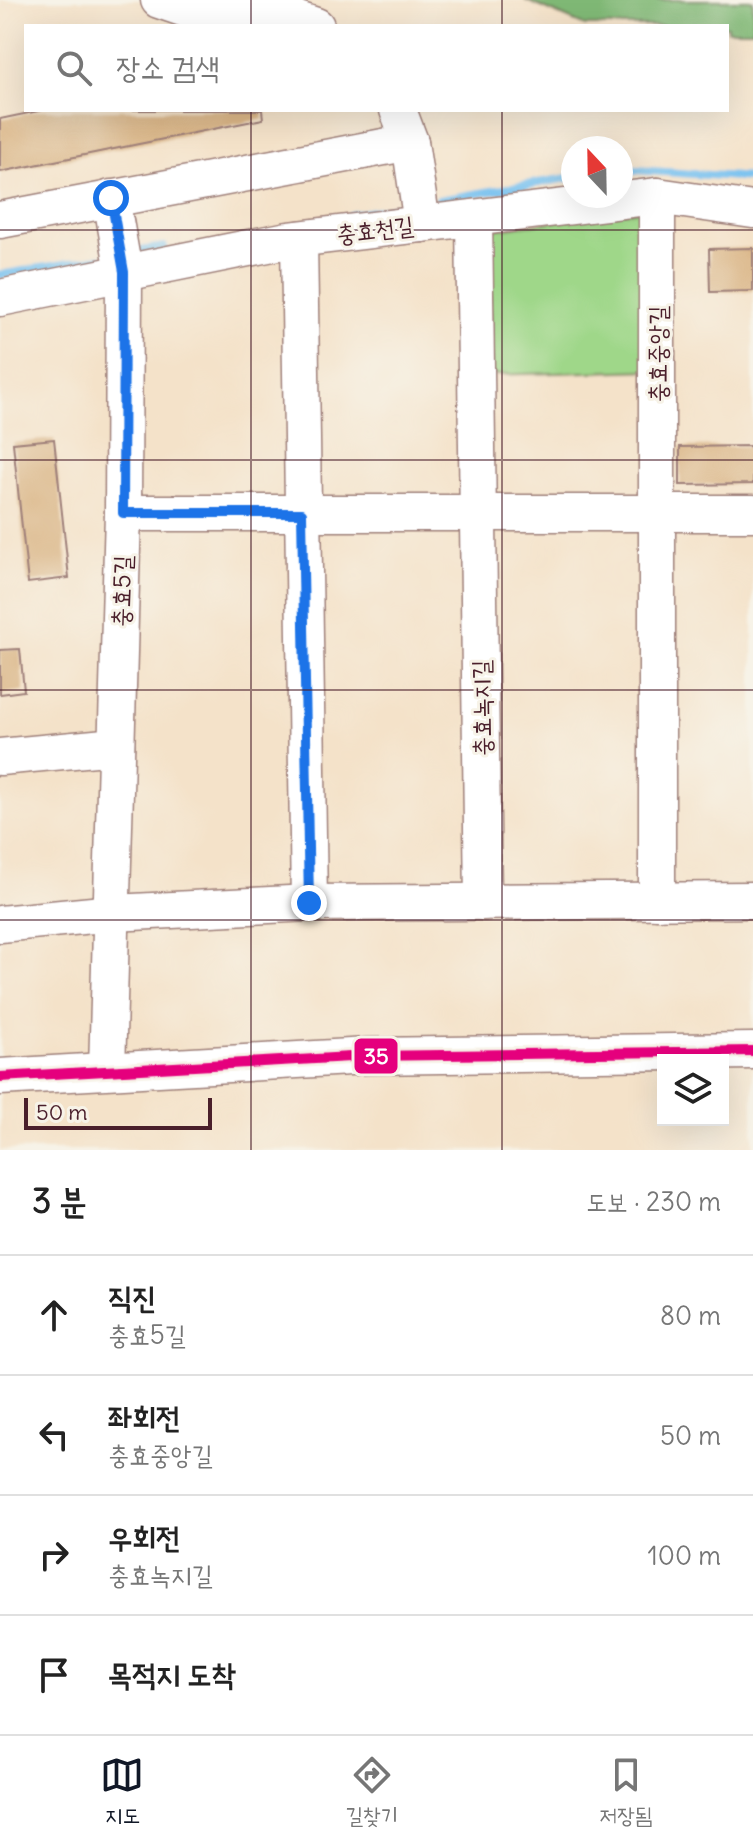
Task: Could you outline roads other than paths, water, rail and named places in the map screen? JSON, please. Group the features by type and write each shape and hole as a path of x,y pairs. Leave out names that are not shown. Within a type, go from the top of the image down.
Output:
{"street":[{"path":"159,0 206,16 283,15 310,24"},
{"path":"0,220 111,198 404,126 422,224"},
{"name":"충효천길","path":"0,298 299,239 657,196 753,210"},
{"name":"충효중앙길","path":"657,196 658,513"},
{"name":"충효5길","path":"107,1070 123,513 124,272 111,198"},
{"path":"474,218 479,513"},
{"path":"299,239 309,903"},
{"path":"123,513 753,513"},
{"name":"충효녹지길","path":"479,513 483,902"},
{"path":"657,901 658,513"},
{"path":"0,757 116,746"},
{"path":"0,924 113,913 309,903 753,900"},
{"path":"0,1077 368,1056 753,1051"}],"waterway":[{"path":"633,170 753,178"},
{"path":"439,200 561,179"},
{"path":"351,215 398,207"},
{"path":"141,251 164,247"},
{"path":"0,275 100,258"}]}
